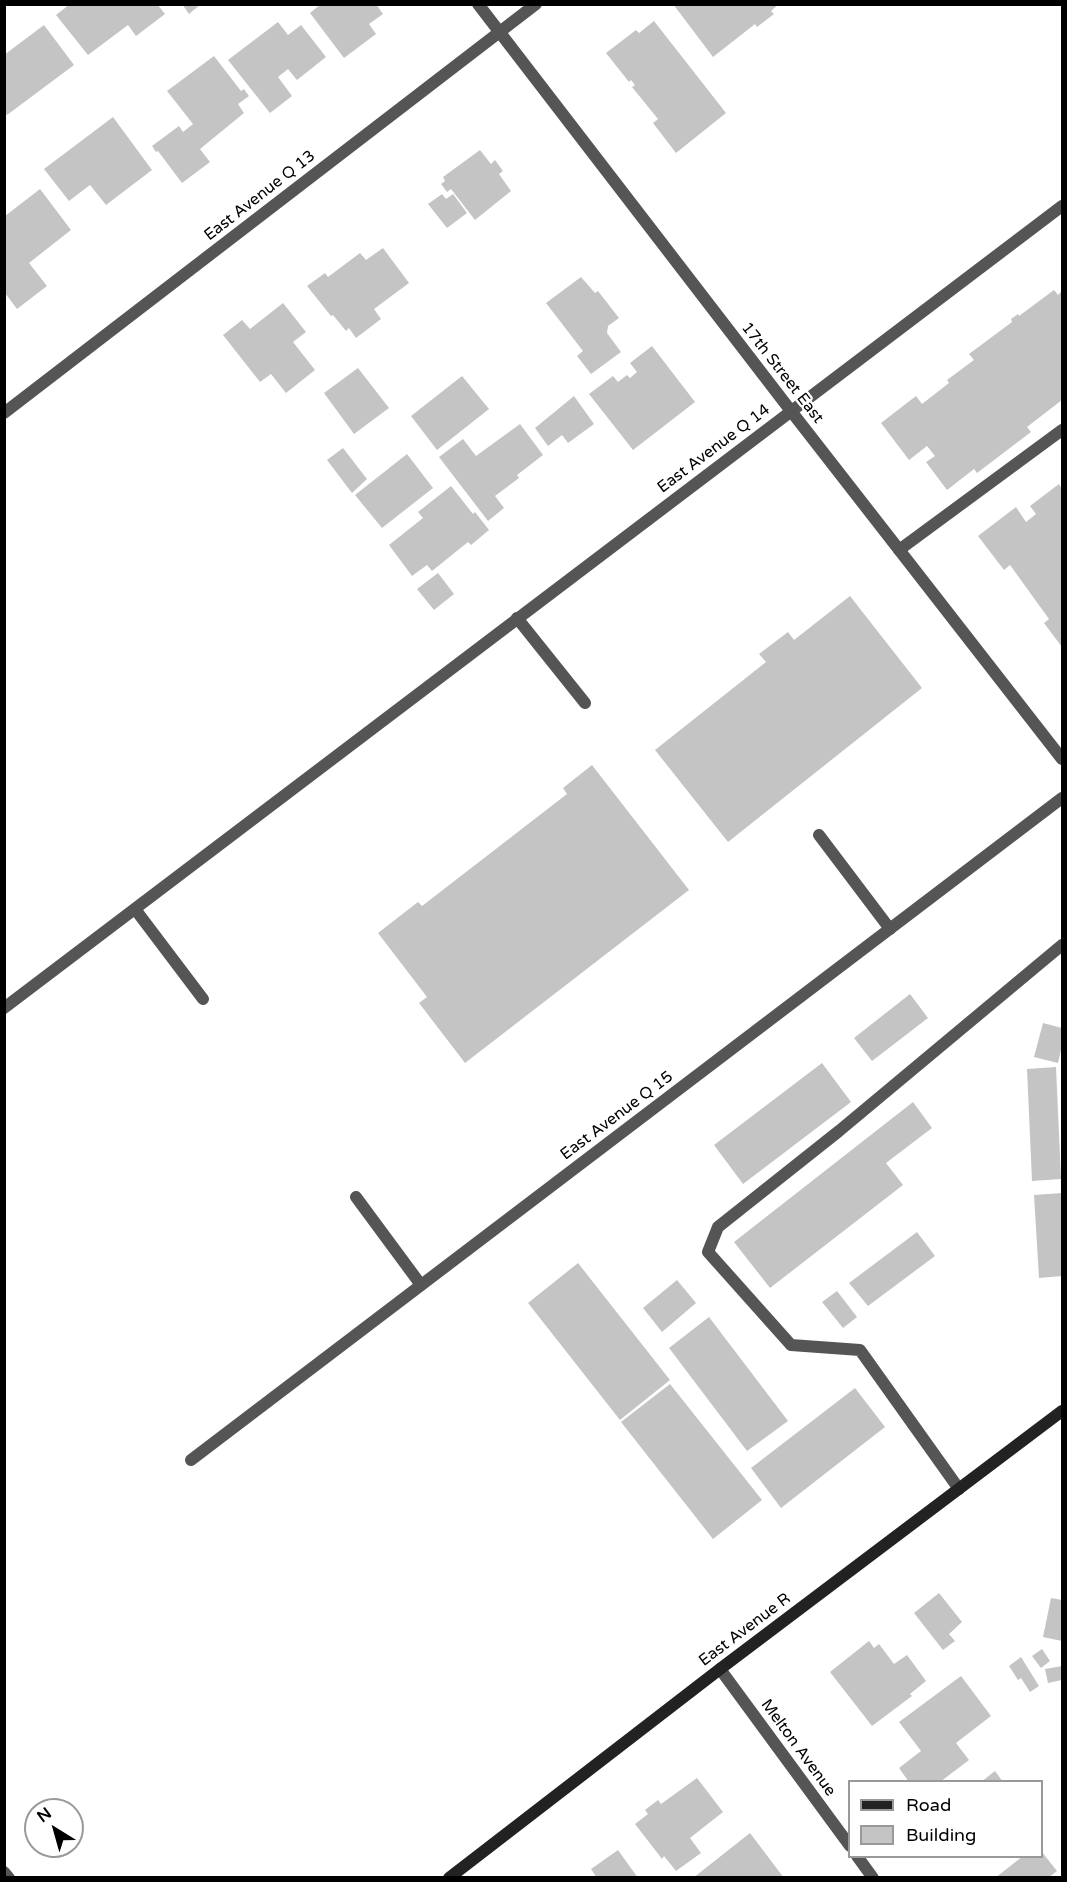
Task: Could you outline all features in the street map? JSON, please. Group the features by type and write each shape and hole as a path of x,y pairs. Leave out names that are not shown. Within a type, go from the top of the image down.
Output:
{"main road":[{"name":"East Avenue R","path":"449,1878 720,1669 1062,1411"}],"street":[{"name":"17th Street East","path":"478,4 1062,759"},
{"name":"East Avenue Q 13","path":"4,413 536,4"},
{"name":"East Avenue Q 14","path":"4,1008 1062,206"},
{"path":"899,550 1060,436"},
{"path":"517,618 585,703"},
{"name":"East Avenue Q 15","path":"191,1460 1062,798"},
{"path":"819,835 890,929"},
{"path":"135,909 203,999"},
{"path":"960,1489 860,1350 791,1345 708,1252 718,1227 839,1131 1062,945"},
{"path":"356,1197 421,1286"},
{"name":"Melton Avenue","path":"720,1669 848,1845"},
{"path":"858,1858 873,1878"},
{"path":"4,1872 9,1878"}],"building":[{"path":"70,4 157,4 165,14 136,36 128,25 88,55 56,15"},
{"path":"182,4 201,4 189,14"},
{"path":"321,4 376,4 383,14 369,24 376,34 344,58 310,13"},
{"path":"673,4 779,4 771,11 774,14 757,27 755,24 713,57"},
{"path":"654,21 726,113 676,153 653,123 658,119 632,87 635,85 631,80 629,82 606,53 636,30 639,33"},
{"path":"278,22 288,35 301,25 326,57 297,80 288,69 278,77 292,96 270,113 228,60"},
{"path":"44,25 74,65 7,115 4,112 4,55"},
{"path":"214,56 241,91 244,89 249,96 238,104 244,113 200,149 210,162 182,183 152,146 179,126 183,132 193,124 167,91"},
{"path":"113,117 152,170 106,205 90,185 69,201 44,169"},
{"path":"480,150 491,164 495,160 503,171 499,174 511,191 475,220 451,189 447,192 441,184 445,181 443,177"},
{"path":"40,189 71,230 29,263 47,286 17,309 5,293 5,216"},
{"path":"442,194 446,199 453,194 467,213 447,228 428,204"},
{"path":"383,248 409,283 374,309 381,319 356,338 349,328 346,331 333,315 331,316 307,286 325,273 328,277 360,253 366,260"},
{"path":"581,277 595,293 598,291 619,318 608,326 607,333 621,352 591,374 577,356 583,351 546,303"},
{"path":"1054,290 1058,295 1062,291 1062,400 1027,427 1031,432 977,473 974,469 947,490 926,462 935,456 927,446 909,460 881,423 916,396 922,404 949,383 947,380 974,360 969,354 1012,322 1011,319 1018,314 1019,316"},
{"path":"283,303 306,332 293,342 315,370 286,393 271,374 260,382 223,335 242,320 250,329"},
{"path":"652,346 695,402 633,450 589,394 613,376 618,382 627,375 630,378 637,372 630,363"},
{"path":"358,368 389,408 354,434 324,393"},
{"path":"462,376 489,409 437,450 411,416"},
{"path":"574,396 594,424 568,443 562,435 548,446 535,428"},
{"path":"520,424 543,455 517,475 519,478 495,496 504,508 488,521 439,457 463,439 476,456"},
{"path":"343,448 367,479 352,493 327,460"},
{"path":"407,454 433,488 382,528 355,495"},
{"path":"1059,484 1062,489 1062,647 1044,623 1049,619 1010,565 1004,570 978,536 1016,507 1026,522 1036,514 1030,506"},
{"path":"451,486 489,530 471,545 468,542 432,571 427,565 412,576 389,545 423,518 418,512"},
{"path":"438,573 454,594 434,610 417,589"},
{"path":"850,596 922,688 728,842 655,750 766,662 759,654 788,632 794,640"},
{"path":"592,765 689,890 465,1063 419,1003 427,997 378,933 418,902 422,906 567,794 563,788"},
{"path":"910,994 928,1018 872,1061 854,1038"},
{"path":"1043,1023 1062,1028 1062,1045 1058,1063 1034,1057"},
{"path":"822,1063 851,1102 743,1184 714,1145"},
{"path":"1056,1067 1061,1179 1032,1181 1027,1069"},
{"path":"913,1102 932,1128 886,1163 903,1185 770,1288 734,1242"},
{"path":"1062,1193 1062,1276 1039,1278 1034,1195"},
{"path":"917,1232 935,1256 868,1306 849,1283"},
{"path":"578,1263 670,1380 620,1420 528,1303"},
{"path":"677,1280 696,1303 662,1332 643,1308"},
{"path":"837,1291 857,1317 843,1328 822,1302"},
{"path":"709,1317 788,1421 747,1451 669,1348"},
{"path":"670,1384 762,1500 713,1539 621,1422"},
{"path":"855,1388 885,1427 781,1508 751,1468"},
{"path":"939,1593 962,1622 949,1634 955,1641 943,1650 914,1613"},
{"path":"1051,1598 1062,1600 1062,1641 1043,1637"},
{"path":"869,1641 874,1648 879,1644 894,1664 907,1655 926,1681 910,1694 912,1696 872,1726 830,1672"},
{"path":"1042,1649 1050,1661 1041,1668 1032,1656"},
{"path":"1021,1657 1039,1686 1030,1692 1009,1666"},
{"path":"1062,1666 1062,1680 1048,1683 1045,1669"},
{"path":"961,1676 991,1716 956,1743 969,1760 943,1780 908,1780 899,1768 921,1751 899,1722"},
{"path":"995,1771 1002,1780 984,1780"},
{"path":"697,1778 723,1812 690,1838 701,1853 676,1871 664,1856 662,1859 635,1824 648,1814 645,1810 658,1800 661,1804"},
{"path":"750,1833 784,1878 693,1878"},
{"path":"618,1850 638,1878 597,1878 591,1869"},
{"path":"1043,1853 1057,1871 1048,1878 995,1878 1020,1858 1043,1858"}]}
